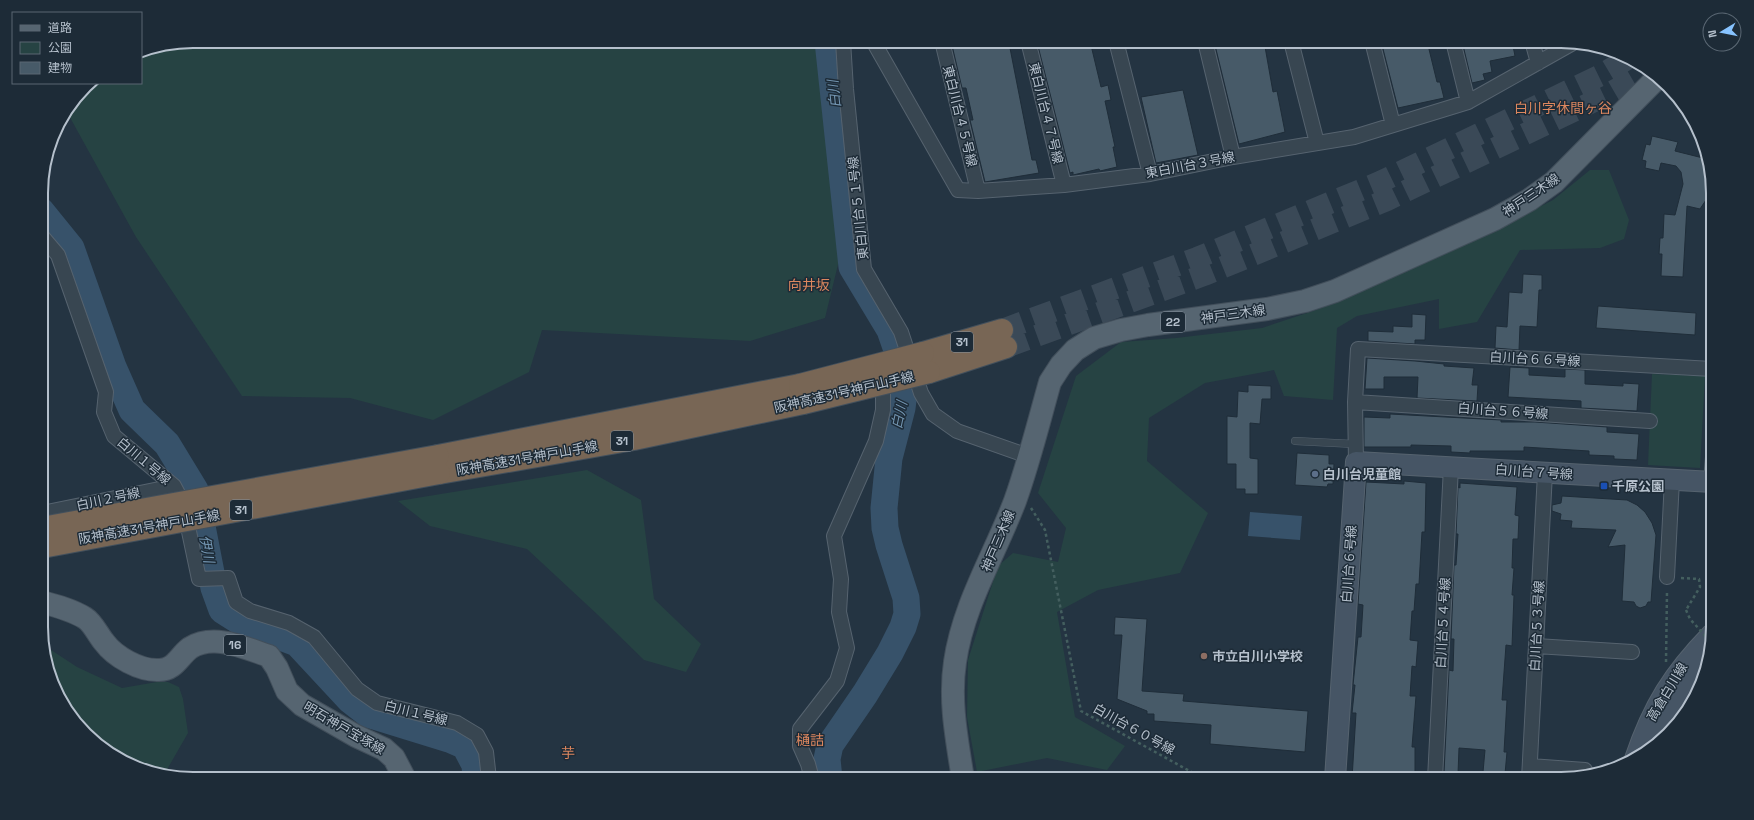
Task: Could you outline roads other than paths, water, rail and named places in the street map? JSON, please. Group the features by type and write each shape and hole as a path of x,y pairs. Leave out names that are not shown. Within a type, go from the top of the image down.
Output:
{"highway":[{"name":"阪神高速31号神戸山手線","path":"48,527 438,465 634,439 802,394 920,359 1004,338"},
{"name":"阪神高速31号神戸山手線","path":"48,546 438,465"}],"main road":[{"name":"神戸三木線","path":"962,772 953,709 954,662 960,635 1015,501 1050,382 1061,365 1074,350 1094,338 1121,330 1268,309 1305,302 1335,291 1495,218 1529,200 1554,182 1654,81"},
{"name":"明石神戸宝塚線","path":"48,604 66,609 86,619 104,643 120,658 139,666 160,671 173,666 190,649 203,642 221,641 269,656 277,668 287,691 302,705 356,736 384,749 394,758 401,772"}],"street":[{"name":"東白川台５１号線","path":"843,48 846,97 864,268 901,332 920,359 921,393 933,414 957,432 1028,456"},
{"name":"東白川台３号線","path":"878,48 958,190 978,191 1064,185 1150,174 1233,157 1354,137 1468,102 1564,48"},
{"name":"東白川台４５号線","path":"944,48 978,191"},
{"name":"東白川台４７号線","path":"1030,48 1064,185"},
{"path":"1118,48 1150,174"},
{"path":"1206,48 1233,157"},
{"path":"1293,48 1317,143"},
{"path":"1374,48 1393,125"},
{"path":"1455,48 1468,102"},
{"path":"1534,48 1538,63"},
{"name":"白川１号線","path":"48,242 58,255 106,392 104,412 114,436 174,486 183,503 199,579 228,578 236,602 250,611 289,623 314,637 357,689 377,703 457,723 477,735 486,752 488,772"},
{"name":"白川台６６号線","path":"1358,349 1706,368"},
{"name":"白川台６号線","path":"1336,772 1355,453 1355,402 1358,349"},
{"path":"810,772 800,746 800,729 837,681 847,648 839,612 841,580 834,536 876,441 883,410 883,358 920,359"},
{"name":"白川台５６号線","path":"1355,402 1650,421"},
{"name":"白川台７号線","path":"1355,453 1451,467 1706,482"},
{"name":"白川台５４号線","path":"1435,772 1451,467"},
{"name":"白川台５３号線","path":"1529,772 1545,473"},
{"path":"1667,577 1672,480"},
{"name":"白川２号線","path":"48,512 174,486"},
{"name":"高倉白川線","path":"1638,750 1652,716 1666,690 1690,657 1706,641"},
{"path":"1536,646 1632,652"},
{"name":"高倉白川線","path":"1669,724 1680,702 1696,679"},
{"path":"1529,772 1584,770"}],"lane":[{"path":"1295,441 1355,453"}],"water":[{"path":"1250,512 1302,516 1300,540 1248,536"}],"waterway":[{"name":"白川","path":"828,772 827,759 830,745 865,694 890,653 903,627 907,614 906,598 885,528 884,508 889,458 902,408 906,376 890,330 852,267 829,48"},
{"name":"伊川","path":"48,220 71,248 113,367 132,410 167,444 195,490 214,588 222,610 241,622 297,643 350,700 368,714 449,739 465,746 475,765 476,772"}],"tunnel":[{"path":"1002,330 1197,258 1380,182 1599,76 1623,62"},
{"path":"1006,347 1204,275 1387,200 1607,95 1644,74"}],"place":[{"name":"白川台児童館","path":"1315,474"},
{"name":"千原公園","path":"1604,486"},
{"name":"市立白川小学校","path":"1204,656"}],"district":[{"name":"白川字休間ヶ谷","path":"1563,108"},
{"name":"向井坂","path":"809,285"},
{"name":"樋詰","path":"810,740"},
{"name":"芋","path":"568,753"}]}
